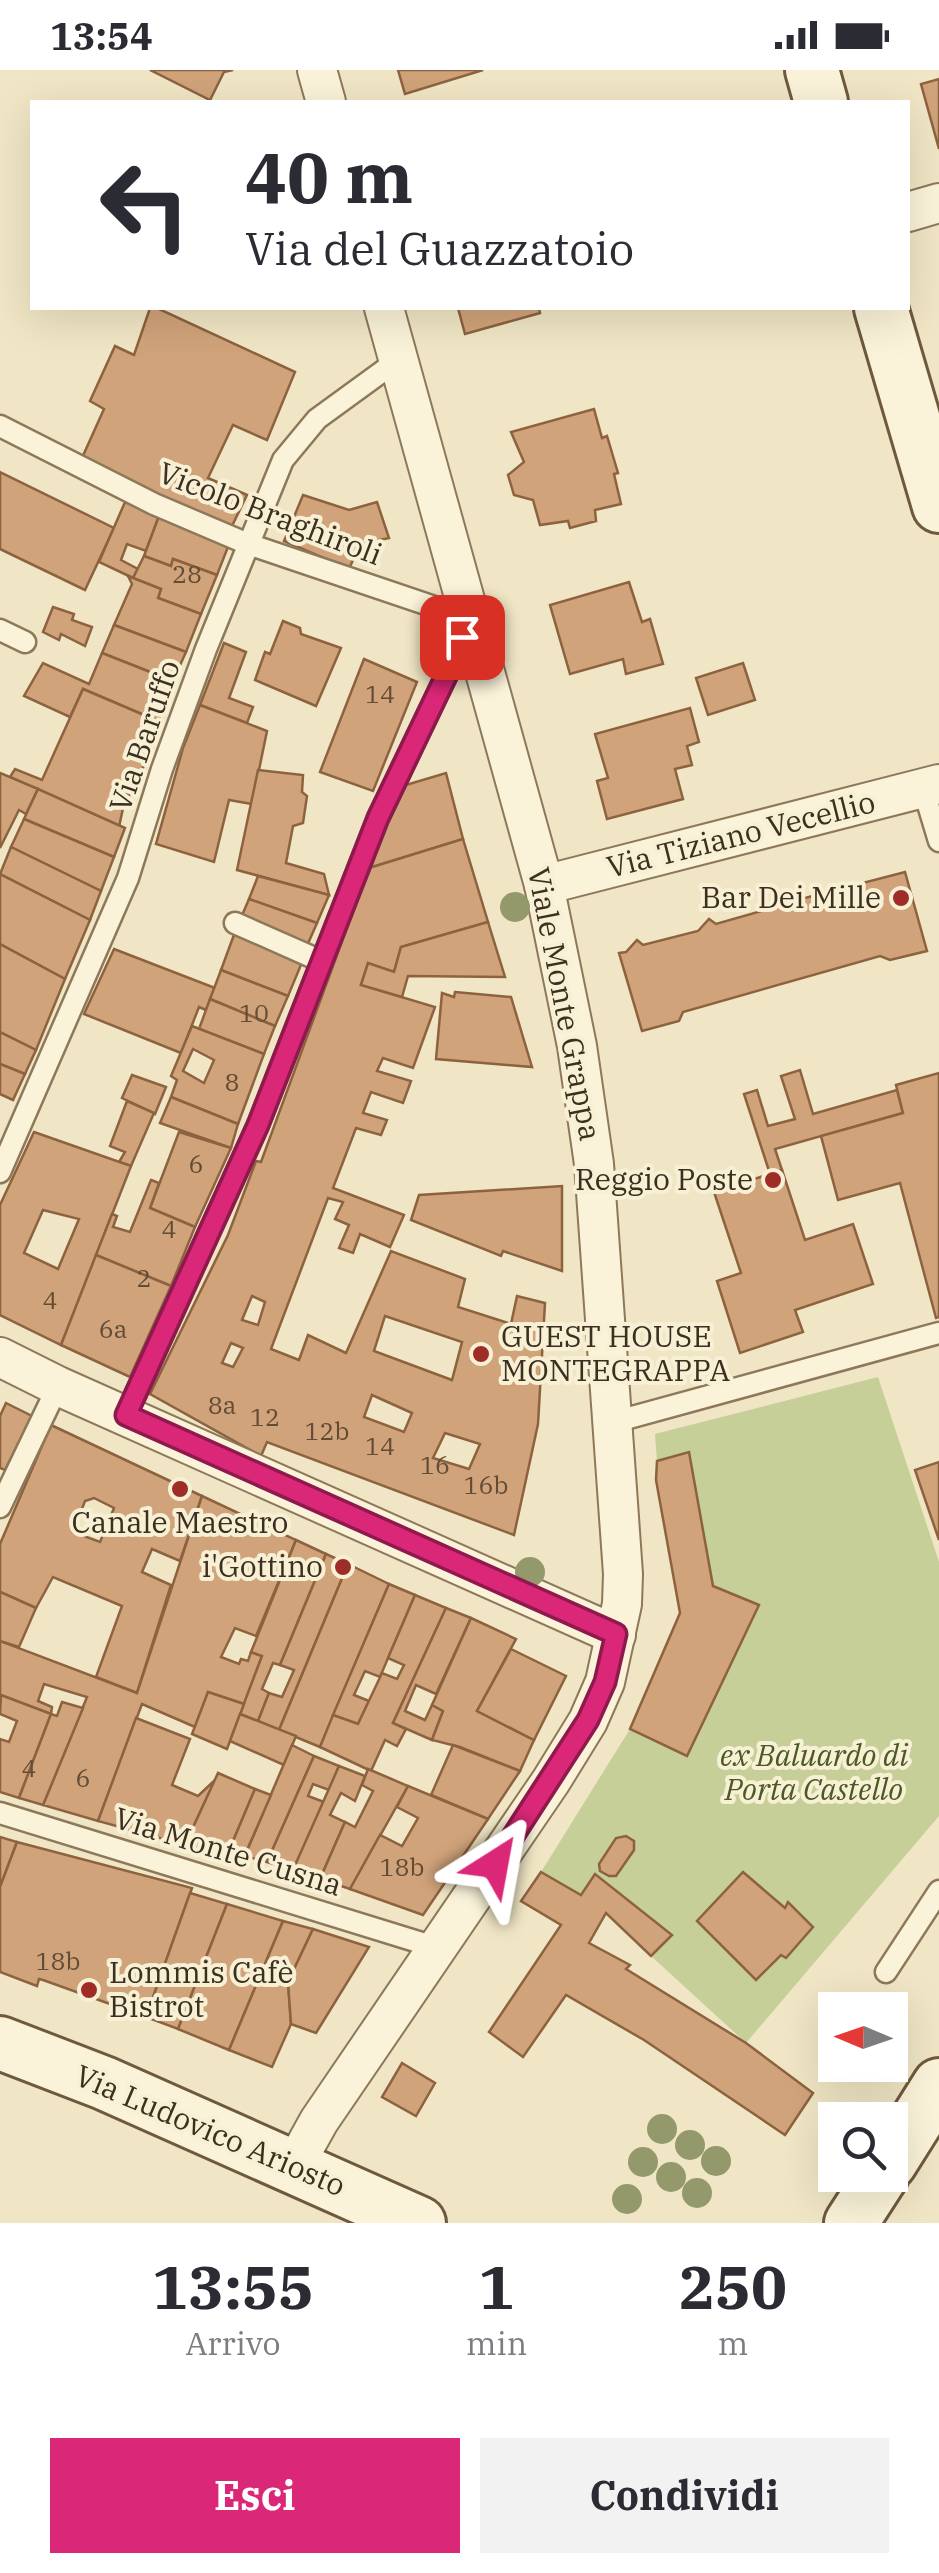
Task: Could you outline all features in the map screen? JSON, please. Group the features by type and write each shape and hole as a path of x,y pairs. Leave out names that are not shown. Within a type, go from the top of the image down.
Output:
{"street":[{"path":"318,70 326,100"},
{"path":"812,70 820,100"},
{"path":"910,211 939,203"},
{"name":"Viale Monte Grappa","path":"294,2166 319,2122 551,1781 588,1720 605,1682 624,1574 594,1164 577,1046 544,885 385,310"},
{"path":"881,310 939,506"},
{"name":"Via Tiziano Vecellio","path":"544,885 931,786"},
{"path":"0,1357 616,1634"},
{"name":"Via Ludovico Ariosto","path":"0,2043 104,2083 408,2221"},
{"path":"908,2134 939,2084"},
{"path":"851,2223 871,2192"}],"lane":[{"name":"Via Baruffo","path":"0,1172 128,878 162,768 283,460 317,419 398,360"},
{"name":"Vicolo Braghiroli","path":"0,426 154,504 248,544 470,619"},
{"path":"126,1415 258,1125 378,818 470,619"},
{"path":"0,630 25,642"},
{"path":"931,786 939,842"},
{"path":"234,924 322,961"},
{"path":"614,1422 939,1333"},
{"path":"0,1507 58,1386"},
{"name":"Via Monte Cusna","path":"0,1814 438,1948"},
{"path":"886,1972 939,1891"}],"green space":[{"name":"ex Baluardo di Porta Castello","path":"878,1377 939,1562 939,1816 746,2043 651,1956 671,1934 596,1874 581,1895 541,1872 630,1729 688,1755 758,1606 713,1586 688,1453 657,1461 655,1434"}],"building":[{"path":"150,70 233,70 224,72 210,100"},
{"path":"398,70 483,70 405,94"},
{"path":"939,79 939,149 921,84"},
{"path":"149,310 161,310 295,372 267,440 233,425 208,478 247,495 232,526 191,512 82,458 104,409 90,401 115,346 134,355"},
{"path":"459,310 539,310 540,313 465,334"},
{"path":"594,409 618,473 614,474 621,504 595,510 596,521 570,528 568,521 540,525 533,500 514,495 508,475 524,462 511,432"},
{"path":"0,472 114,528 85,590 0,549"},
{"path":"303,495 349,510 377,502 389,538 360,544 349,569 284,541"},
{"path":"125,502 159,516 146,551 127,544 121,560 138,569 133,578 99,562"},
{"path":"159,516 228,547 217,575 173,559 171,566 144,556"},
{"path":"144,556 171,566 173,559 217,575 201,614 158,598 161,589 133,578"},
{"path":"128,576 161,589 158,598 201,614 186,652 114,625 132,584"},
{"path":"629,582 642,622 650,619 663,664 626,674 623,659 570,674 550,605"},
{"path":"53,607 74,614 72,620 92,627 85,646 61,634 59,640 43,632"},
{"path":"283,621 300,628 301,634 341,648 316,706 255,680"},
{"path":"114,625 186,652 173,681 102,653"},
{"path":"224,643 246,652 229,698 253,707 247,723 200,705"},
{"path":"102,653 173,681 158,721 83,689 70,717 24,696 43,663 89,684"},
{"path":"364,659 417,682 373,791 320,772"},
{"path":"743,663 755,700 708,715 696,678"},
{"path":"83,689 158,721 134,796 126,794 119,827 10,777 15,769 42,780"},
{"path":"200,705 267,731 252,804 229,800 214,862 156,844 183,748"},
{"path":"690,708 699,742 687,746 692,765 675,769 683,799 607,819 597,781 608,778 595,734"},
{"path":"258,770 303,775 302,792 307,796 303,823 293,826 286,863 324,874 329,895 237,870"},
{"path":"0,773 38,789 26,814 19,810 0,848"},
{"path":"446,773 463,839 369,868 399,787"},
{"path":"38,789 125,828 114,857 24,819"},
{"path":"24,819 114,857 101,891 11,847"},
{"path":"463,839 488,922 401,947 394,972 368,963 361,985 435,1007 413,1068 383,1058 377,1071 411,1081 403,1103 371,1092 363,1113 387,1120 381,1135 356,1128 333,1188 404,1215 390,1247 360,1234 353,1253 339,1248 349,1225 335,1219 343,1202 328,1198 271,1349 299,1360 308,1335 346,1353 391,1251 465,1279 458,1307 511,1324 517,1296 545,1303 538,1424 514,1535 267,1442 261,1456 150,1394 228,1235 256,1161 261,1162 369,868","holes":["252,1296 265,1302 258,1325 242,1320","385,1316 462,1342 452,1380 374,1351","231,1343 243,1348 233,1367 222,1363","372,1395 412,1413 404,1432 364,1417","445,1433 480,1444 469,1469 433,1458"]},
{"path":"11,847 101,891 90,920 0,874"},
{"path":"905,872 927,951 890,960 880,956 683,1012 679,1021 642,1031 619,953 626,952 637,940 643,945 698,931 709,919 716,924 789,903 795,895 805,898"},
{"path":"0,874 90,920 65,979 0,944"},
{"path":"258,876 329,895 317,923 249,899"},
{"path":"249,899 317,923 306,948 240,920"},
{"path":"488,922 505,977 408,976 402,997 361,985 368,963 394,972 401,947"},
{"path":"235,932 303,960 288,996 221,970"},
{"path":"0,944 65,979 36,1050 0,1032"},
{"path":"114,949 215,988 206,1010 199,1007 181,1053 84,1014"},
{"path":"221,970 288,996 275,1026 210,999"},
{"path":"455,992 511,997 532,1067 436,1059 442,993 454,997"},
{"path":"210,999 275,1026 264,1054 199,1029"},
{"path":"192,1026 264,1054 238,1124 171,1097 177,1080 171,1076","holes":["193,1049 214,1060 204,1083 183,1071"]},
{"path":"0,1032 36,1050 25,1074 0,1064"},
{"path":"0,1064 25,1074 13,1100 0,1094"},
{"path":"800,1070 813,1114 897,1090 903,1113 775,1149 782,1170 770,1174 744,1094 757,1090 768,1126 795,1119 781,1076"},
{"path":"939,1073 936,1318 900,1183 838,1200 821,1136 903,1113 896,1085"},
{"path":"132,1075 166,1087 155,1114 122,1098"},
{"path":"171,1097 238,1124 231,1148 160,1123"},
{"path":"127,1101 154,1113 131,1166 119,1162 125,1152 110,1146"},
{"path":"34,1132 131,1166 61,1345 0,1315 0,1205","holes":["43,1210 79,1219 58,1269 24,1253"]},
{"path":"179,1132 231,1148 195,1227 150,1208"},
{"path":"782,1170 805,1240 853,1224 873,1284 795,1310 803,1332 740,1353 717,1281 741,1273 714,1192"},
{"path":"151,1180 159,1183 150,1208 195,1227 171,1286 96,1255 112,1214 117,1216 113,1227 130,1232"},
{"path":"562,1186 562,1271 503,1251 501,1256 411,1220 419,1195"},
{"path":"96,1255 171,1286 130,1377 61,1345"},
{"path":"6,1403 32,1416 5,1470 0,1468 0,1416"},
{"path":"51,1425 202,1496 180,1561 152,1549 142,1572 171,1585 137,1693 96,1677 122,1606 53,1577 36,1608 0,1592 0,1544","holes":["94,1498 114,1508 100,1542 73,1532 85,1501"]},
{"path":"689,1452 713,1586 759,1605 687,1756 630,1729 680,1613 656,1480 657,1461"},
{"path":"939,1462 939,1540 915,1470"},
{"path":"202,1496 296,1540 256,1636 235,1628 221,1657 239,1664 241,1659 248,1661 251,1652 262,1656 244,1704 208,1692 195,1727 142,1704 98,1821 43,1805 87,1697 44,1684 38,1701 52,1707 51,1714 0,1695 0,1641 137,1693"},
{"path":"296,1540 326,1554 280,1665 273,1663 262,1689 269,1693 258,1721 240,1714 262,1656 251,1652"},
{"path":"326,1554 348,1564 279,1730 258,1721 269,1693 282,1697 294,1670 280,1665"},
{"path":"348,1564 389,1584 320,1747 279,1730"},
{"path":"389,1584 415,1595 380,1677 365,1671 354,1695 369,1701 358,1724 333,1715"},
{"path":"0,1592 36,1608 19,1647 0,1641"},
{"path":"415,1595 446,1608 393,1723 406,1729 397,1746 385,1740 371,1771 320,1747 333,1715 358,1724 382,1673 397,1679 404,1665 388,1658"},
{"path":"446,1608 471,1618 436,1694 416,1685 405,1711 425,1720 432,1705 443,1711 432,1740 393,1723"},
{"path":"471,1618 516,1639 477,1711 534,1740 520,1771 432,1740 443,1711 432,1705"},
{"path":"511,1649 566,1676 534,1740 477,1711"},
{"path":"208,1692 244,1704 227,1749 192,1734"},
{"path":"1,1695 51,1714 19,1798 0,1792 0,1739 9,1742 17,1721 0,1714"},
{"path":"62,1702 83,1708 43,1805 19,1798 51,1714 57,1716"},
{"path":"240,1714 296,1736 284,1765 230,1741"},
{"path":"136,1718 190,1739 172,1785 198,1796 215,1780 185,1845 98,1821"},
{"path":"292,1745 314,1756 267,1862 249,1857 246,1853"},
{"path":"453,1745 520,1771 488,1819 431,1795"},
{"path":"314,1756 339,1766 329,1790 313,1784 308,1796 324,1802 293,1870 267,1862"},
{"path":"339,1766 365,1776 355,1801 341,1793 330,1815 345,1822 320,1879 293,1870"},
{"path":"368,1769 408,1786 350,1889 320,1879 345,1822 355,1827 373,1791 362,1785"},
{"path":"218,1773 255,1789 228,1853 223,1854 185,1845"},
{"path":"408,1786 488,1819 423,1915 350,1889 380,1835 402,1846 418,1818 397,1807"},
{"path":"255,1789 271,1795 244,1857 228,1853"},
{"path":"626,1836 634,1841 634,1850 616,1876 600,1871 599,1864 616,1838"},
{"path":"0,1837 17,1842 0,1887"},
{"path":"17,1842 192,1888 146,2017 43,1980 39,1979 37,1986 0,1972 0,1887"},
{"path":"541,1872 581,1895 595,1874 672,1935 651,1956 606,1913 589,1943 630,1965 626,1969 746,2043 813,2093 785,2135 644,2040 566,1995 523,2057 489,2032 561,1925 521,1901"},
{"path":"743,1872 785,1908 788,1902 813,1927 786,1958 781,1955 756,1980 697,1921"},
{"path":"190,1893 227,1904 178,2029 146,2017"},
{"path":"227,1904 283,1921 229,2050 178,2029"},
{"path":"283,1921 313,1929 288,1982 291,2024 272,2067 229,2050"},
{"path":"313,1929 369,1947 316,2033 291,2024 288,1982"},
{"path":"402,2063 435,2083 416,2116 382,2097"}],"place":[{"name":"Bar Dei Mille","path":"901,898"},
{"name":"Reggio Poste","path":"773,1180"},
{"name":"GUEST HOUSE MONTEGRAPPA","path":"481,1354"},
{"name":"Canale Maestro","path":"180,1489"},
{"name":"i'Gottino","path":"343,1567"},
{"name":"Lommis Cafè Bistrot","path":"89,1990"}],"route":[{"path":"462,637 378,818 258,1125 126,1415 616,1634 605,1682 588,1720 495,1864"}]}
